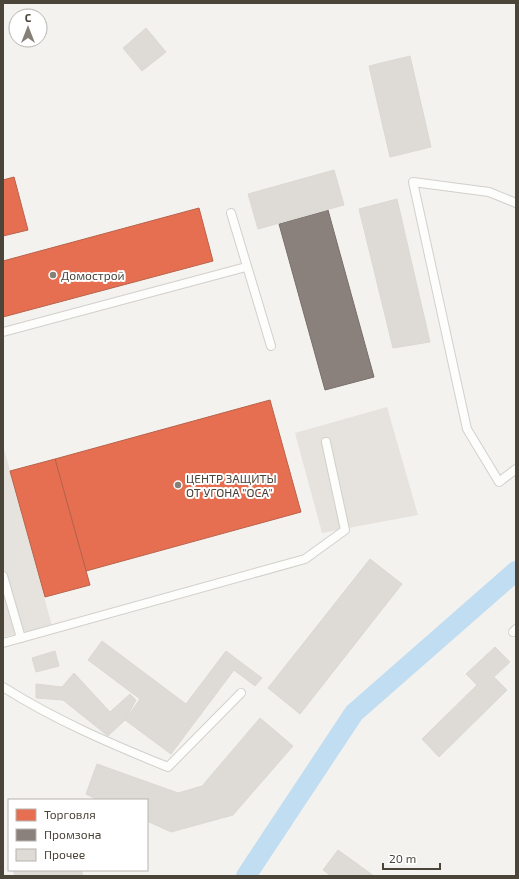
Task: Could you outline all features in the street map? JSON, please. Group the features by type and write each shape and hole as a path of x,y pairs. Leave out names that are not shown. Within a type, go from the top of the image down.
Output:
{"lane":[{"path":"516,203 489,192 413,182 467,429 499,482 516,469"},
{"path":"230,213 271,346"},
{"path":"3,332 246,267"},
{"path":"3,643 305,559 345,530 326,442"},
{"path":"3,576 21,638"},
{"path":"3,687 54,717 107,742 168,767 241,693"}],"shaded area":[{"path":"387,407 418,515 322,533 295,433"},
{"path":"3,445 52,626 3,637"}],"building: Торговля":[{"path":"14,177 28,230 3,236 3,180"},
{"path":"199,208 213,261 3,317 3,261"},
{"name":"ЦЕНТР ЗАЩИТЫ ОТ УГОНА \"ОСА\"","path":"270,400 301,512 86,571 55,459"},
{"path":"55,459 90,585 45,597 10,471"}],"building: Промзона":[{"path":"328,210 374,377 325,390 279,224"}],"building: Прочее":[{"path":"146,28 166,52 142,71 123,48"},
{"path":"410,56 431,147 390,157 369,66"},
{"path":"334,170 344,205 258,229 248,194"},
{"path":"397,199 430,342 393,348 359,209"},
{"path":"370,559 402,584 300,714 268,688"},
{"path":"102,641 186,704 226,651 262,678 255,686 234,670 171,754 125,720 140,699 88,660"},
{"path":"495,647 510,662 494,677 507,690 439,757 422,739 477,685 466,674"},
{"path":"55,651 59,666 36,672 32,658"},
{"path":"74,673 110,712 130,694 136,700 125,720 108,736 63,700 36,698 36,684 62,687"},
{"path":"260,718 293,746 233,815 171,832 148,821 148,799 96,799 86,794 97,764 178,793 202,786"},
{"path":"338,850 374,876 331,876 323,870"},
{"path":"13,871 81,871 83,876 15,876"}],"waterway":[{"path":"246,876 354,713 516,571"}],"place":[{"name":"Домострой","path":"53,275"},
{"name":"ЦЕНТР ЗАЩИТЫ ОТ УГОНА \"ОСА\"","path":"178,485"}]}
